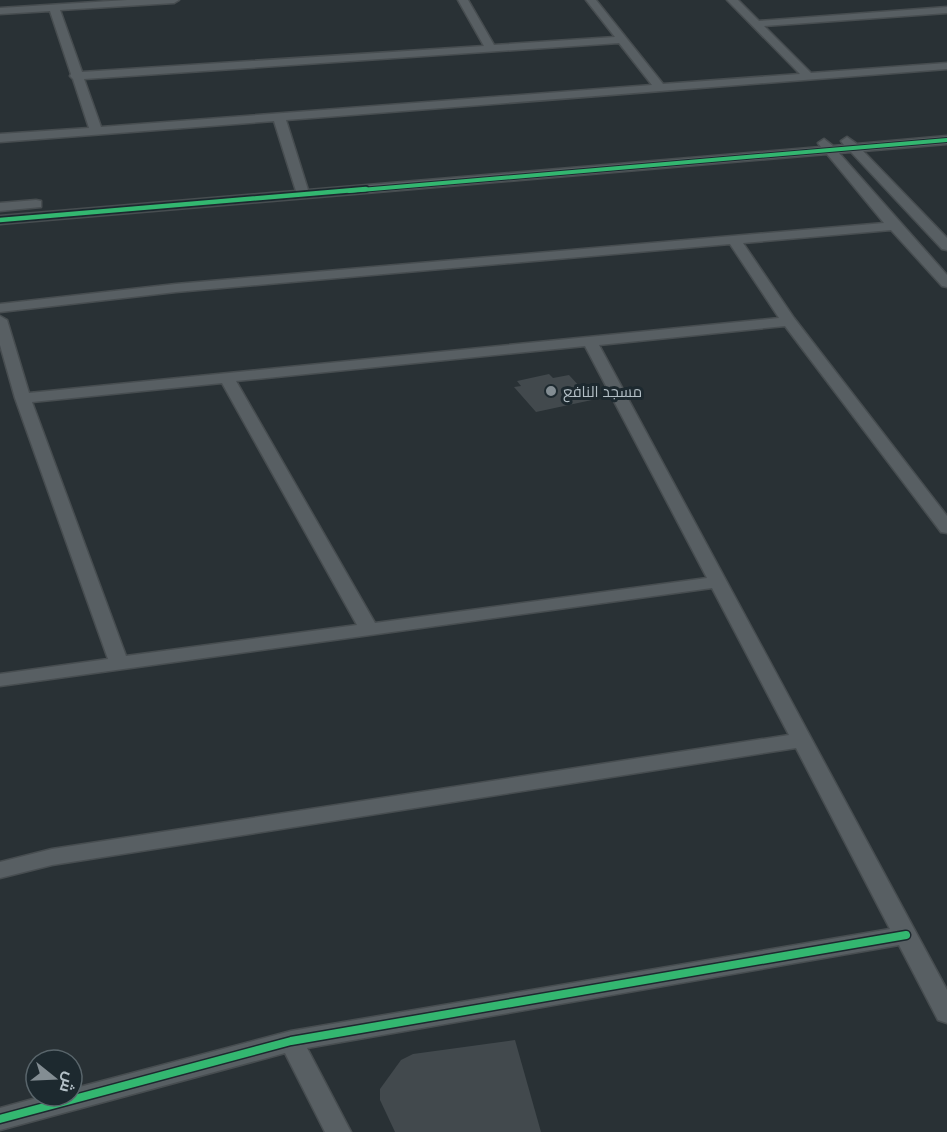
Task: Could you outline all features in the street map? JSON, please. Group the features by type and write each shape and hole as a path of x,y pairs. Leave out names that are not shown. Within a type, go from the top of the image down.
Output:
{"street":[{"path":"0,11 174,0"},
{"path":"463,0 490,48"},
{"path":"591,0 660,88"},
{"path":"732,0 809,77"},
{"path":"54,8 75,76 96,130"},
{"path":"756,24 947,10"},
{"path":"75,76 621,40"},
{"path":"0,138 947,66"},
{"path":"279,117 301,189"},
{"path":"0,220 301,189 826,145 947,129"},
{"path":"849,142 947,140"},
{"path":"849,142 947,246"},
{"path":"826,145 894,226 947,284"},
{"path":"0,207 301,189"},
{"path":"0,308 176,288 894,226"},
{"path":"735,241 789,321 947,528"},
{"path":"0,320 23,398 119,663"},
{"path":"23,398 789,321"},
{"path":"590,341 947,1013"},
{"path":"226,377 369,629"},
{"path":"0,680 718,582"},
{"path":"0,870 52,857 802,740"},
{"path":"0,1119 291,1041 906,935"},
{"path":"291,1041 338,1132"}],"building":[{"name":"مسجد النافع","path":"549,374 553,378 569,375 592,400 536,412 514,387 521,386 517,381"},
{"path":"515,1040 541,1132 395,1132 380,1100 380,1089 401,1060 413,1054"}],"cycle path":[{"path":"0,220 947,140"},
{"path":"0,1119 291,1041 906,935"}],"place":[{"name":"مسجد النافع","path":"551,391"}]}
